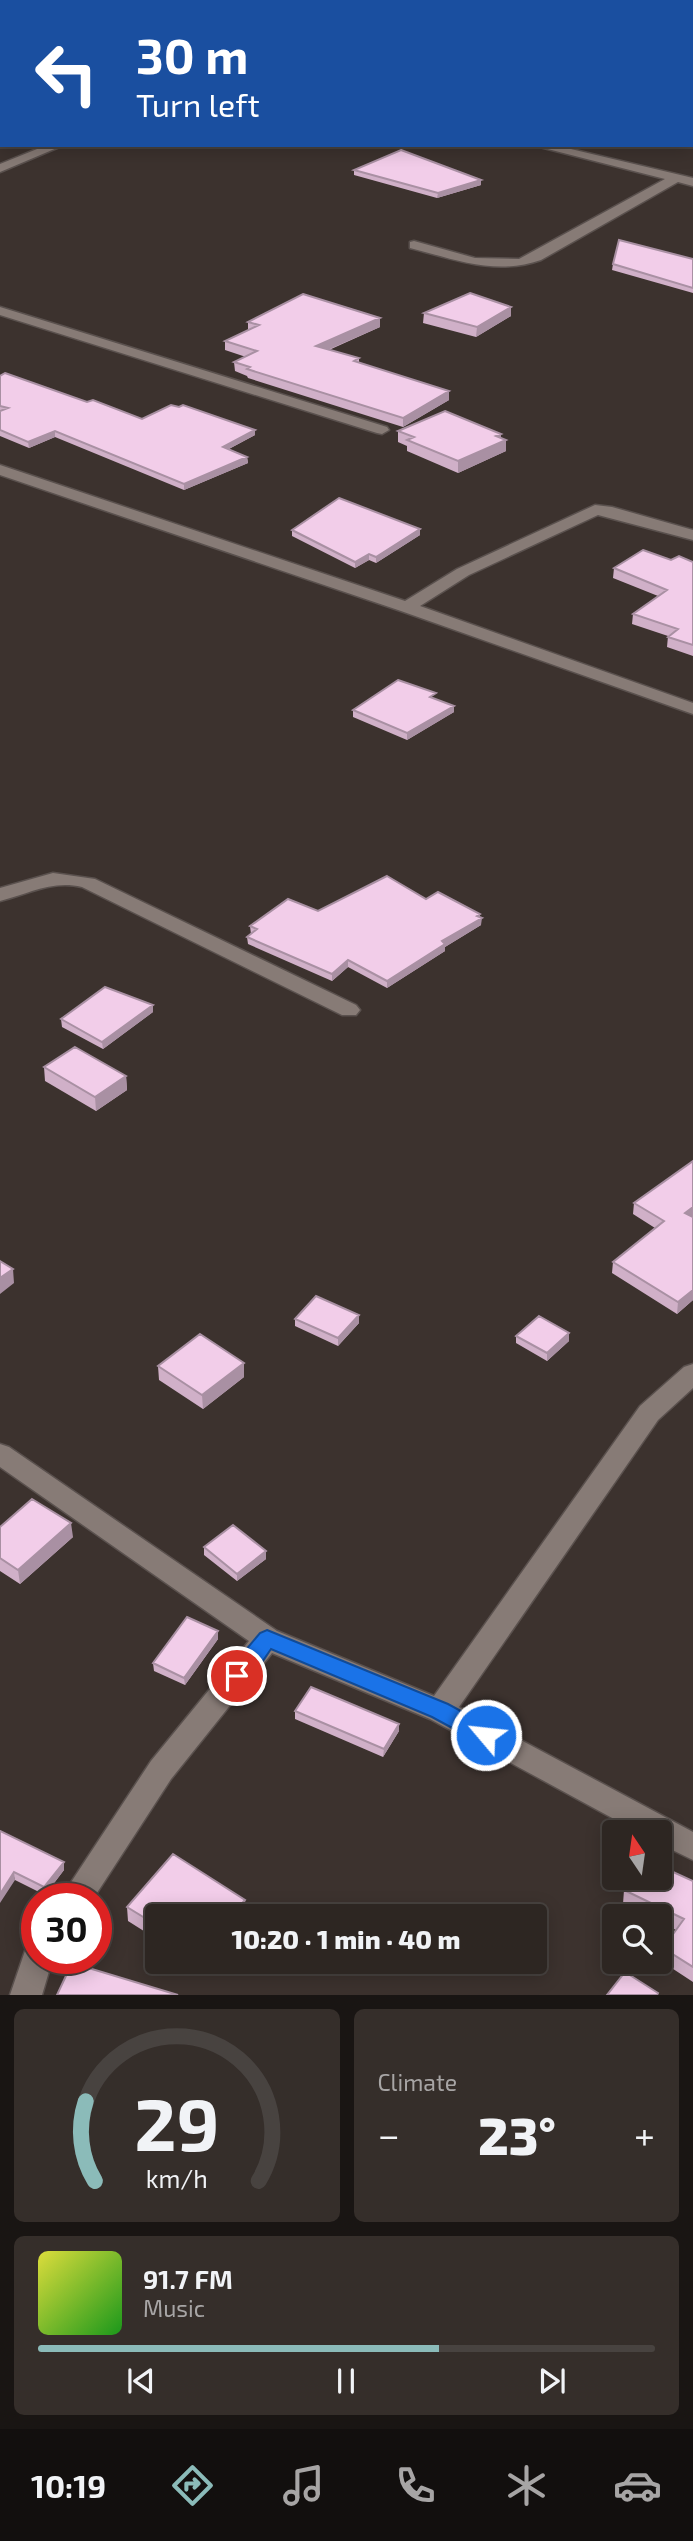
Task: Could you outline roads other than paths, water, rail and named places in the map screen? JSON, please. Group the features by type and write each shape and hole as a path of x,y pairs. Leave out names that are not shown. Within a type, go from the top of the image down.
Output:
{"street":[{"path":"0,168 53,147"},
{"path":"546,147 693,182"},
{"path":"414,245 486,263 515,265 536,257 676,178"},
{"path":"0,311 382,430"},
{"path":"0,470 407,607 693,709"},
{"path":"407,607 463,572 595,510 606,510 693,535"},
{"path":"0,895 41,880 67,877 88,883 349,1010"},
{"path":"440,1711 649,1413 693,1373"},
{"path":"0,1454 267,1639 440,1711 693,1847"},
{"path":"86,1883 161,1770 267,1639"},
{"path":"26,1995 32,1974"}]}
